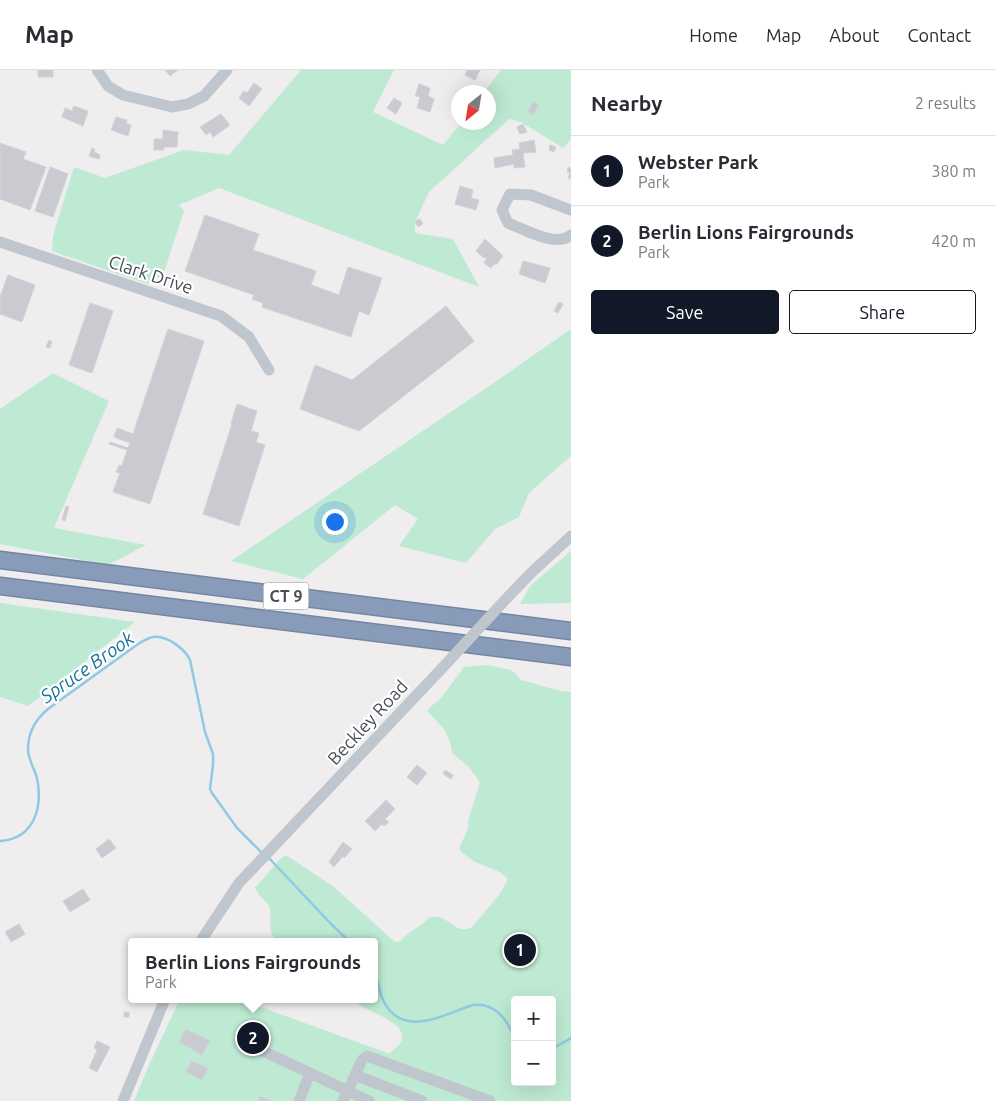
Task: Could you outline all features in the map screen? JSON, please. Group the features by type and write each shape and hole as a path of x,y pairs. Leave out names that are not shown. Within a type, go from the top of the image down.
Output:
{"highway":[{"name":"CT 9","path":"0,560 571,631"},
{"name":"CT 9","path":"0,586 571,657"}],"street":[{"path":"97,70 108,86 122,95 172,107 188,104 204,96 227,70"},
{"path":"571,210 531,195 510,194 502,210 508,223 555,241 568,238 571,235"},
{"name":"Clark Drive","path":"0,242 221,316 249,337 269,370"},
{"name":"Beckley Road","path":"203,938 239,883 506,599 571,536"},
{"path":"123,1101 164,1003"},
{"path":"243,1042 310,1073 345,1096 369,1101"},
{"path":"345,1096 362,1060 367,1056 490,1101"},
{"path":"300,1101 310,1073"},
{"path":"355,1075 422,1101"}],"green space":[{"path":"301,70 394,70 373,112 443,145 455,130 496,130 496,85 489,85 501,70 571,70 571,139 563,148 521,122 509,119 429,192 415,222 415,233 453,239 479,287 219,188 179,205 184,211 162,278 155,277 147,284 52,251 53,236 74,167 105,178 184,150 229,155"},
{"path":"571,329 571,456 529,493 519,517 495,529 466,563 399,546 418,519 395,505 303,579 231,561 501,378"},
{"path":"53,373 109,401 54,528 146,545 108,565 0,544 0,409"},
{"path":"571,551 571,603 520,604 530,586"},
{"path":"0,603 135,622 28,706 0,697"},
{"path":"487,665 511,670 521,680 571,692 571,1101 134,1101 178,1003 250,1003 390,1054 400,1044 402,1035 400,1029 387,1019 358,1003 378,1003 378,938 275,938 271,932 270,908 255,888 280,859 286,855 334,887 395,942 401,941 405,936 432,917 443,919 461,929 472,927 499,895 508,879 499,872 475,862 460,851 460,846 468,829 468,821 480,782 468,766 452,753 450,742 444,729 428,712 428,709 441,698 464,667"}],"building":[{"path":"38,70 53,70 53,77 38,77"},
{"path":"165,70 178,70 170,76"},
{"path":"467,70 480,70 475,80 465,75"},
{"path":"254,83 262,89 249,106 239,98 244,91 247,93"},
{"path":"419,84 430,88 428,96 434,99 430,112 417,108 420,97 415,96"},
{"path":"394,98 402,103 396,114 387,108"},
{"path":"533,102 539,105 533,115 528,112"},
{"path":"74,106 88,111 83,126 62,117 65,108 72,111"},
{"path":"221,114 230,125 213,137 210,132 206,135 200,127"},
{"path":"116,117 127,120 126,123 131,125 128,136 111,130"},
{"path":"523,124 527,132 520,134 517,127"},
{"path":"163,130 178,132 177,147 164,147 164,150 154,150 154,139 163,139"},
{"path":"534,140 536,152 523,153 525,167 514,168 514,164 495,168 494,158 513,155 512,150 520,149 519,143"},
{"path":"0,143 26,152 23,159 46,167 30,210 0,199"},
{"path":"550,145 556,147 554,152 549,150"},
{"path":"92,148 95,149 94,152 100,155 99,159 89,156"},
{"path":"50,167 68,174 53,217 35,211"},
{"path":"568,167 571,168 571,179 568,178 570,173 567,172"},
{"path":"460,186 473,190 471,198 479,200 476,210 455,204"},
{"path":"205,215 259,234 253,250 316,271 311,285 339,295 348,267 382,278 369,315 359,311 351,337 262,307 263,303 252,299 254,295 185,271"},
{"path":"420,219 423,224 418,227 415,221"},
{"path":"485,239 503,256 491,268 484,263 487,258 484,258 476,251"},
{"path":"523,261 550,268 545,283 519,274"},
{"path":"8,275 35,285 22,322 0,314 0,297"},
{"path":"559,302 563,304 558,313 554,311"},
{"path":"90,303 113,311 92,373 69,365"},
{"path":"446,306 474,341 359,431 300,409 315,365 352,380"},
{"path":"168,329 204,341 150,504 113,492 120,473 116,472 119,465 122,466 127,450 109,444 110,442 128,448 130,443 114,437 117,428 133,434"},
{"path":"49,340 52,342 50,348 46,347"},
{"path":"237,404 257,411 251,431 259,433 256,442 265,445 239,526 203,514"},
{"path":"66,506 69,507 65,521 62,520"},
{"path":"417,765 427,773 417,785 407,777"},
{"path":"445,770 453,775 451,779 443,774"},
{"path":"386,800 395,809 385,819 389,822 384,826 382,824 375,831 365,821"},
{"path":"109,839 116,848 102,858 96,849"},
{"path":"343,842 352,849 334,867 329,862"},
{"path":"83,889 90,900 70,912 63,901"},
{"path":"19,924 25,934 11,942 5,932"},
{"path":"124,1012 129,1012 129,1017 124,1017"},
{"path":"186,1029 210,1041 202,1055 179,1042"},
{"path":"97,1041 110,1047 97,1072 89,1068 97,1050 94,1048"},
{"path":"192,1061 208,1068 202,1080 186,1072"},
{"path":"260,1096 272,1101 258,1101"}],"waterway":[{"name":"Spruce Brook","path":"0,841 21,835 34,820 37,811 39,789 28,753 28,743 31,732 40,717 48,709 138,644 149,638 158,637 170,640 184,651 190,660 205,732 213,754 210,789 237,828 263,854"},
{"name":"Spruce Brook","path":"268,857 346,938"},
{"name":"Spruce Brook","path":"378,985 383,1000 391,1012 401,1019 412,1022 424,1021 473,1005 481,1005 500,1014 511,1030"},
{"name":"Spruce Brook","path":"556,1047 571,1038"}],"place":[{"name":"Webster Park","path":"520,950"},
{"name":"Berlin Lions Fairgrounds","path":"253,1038"}]}
